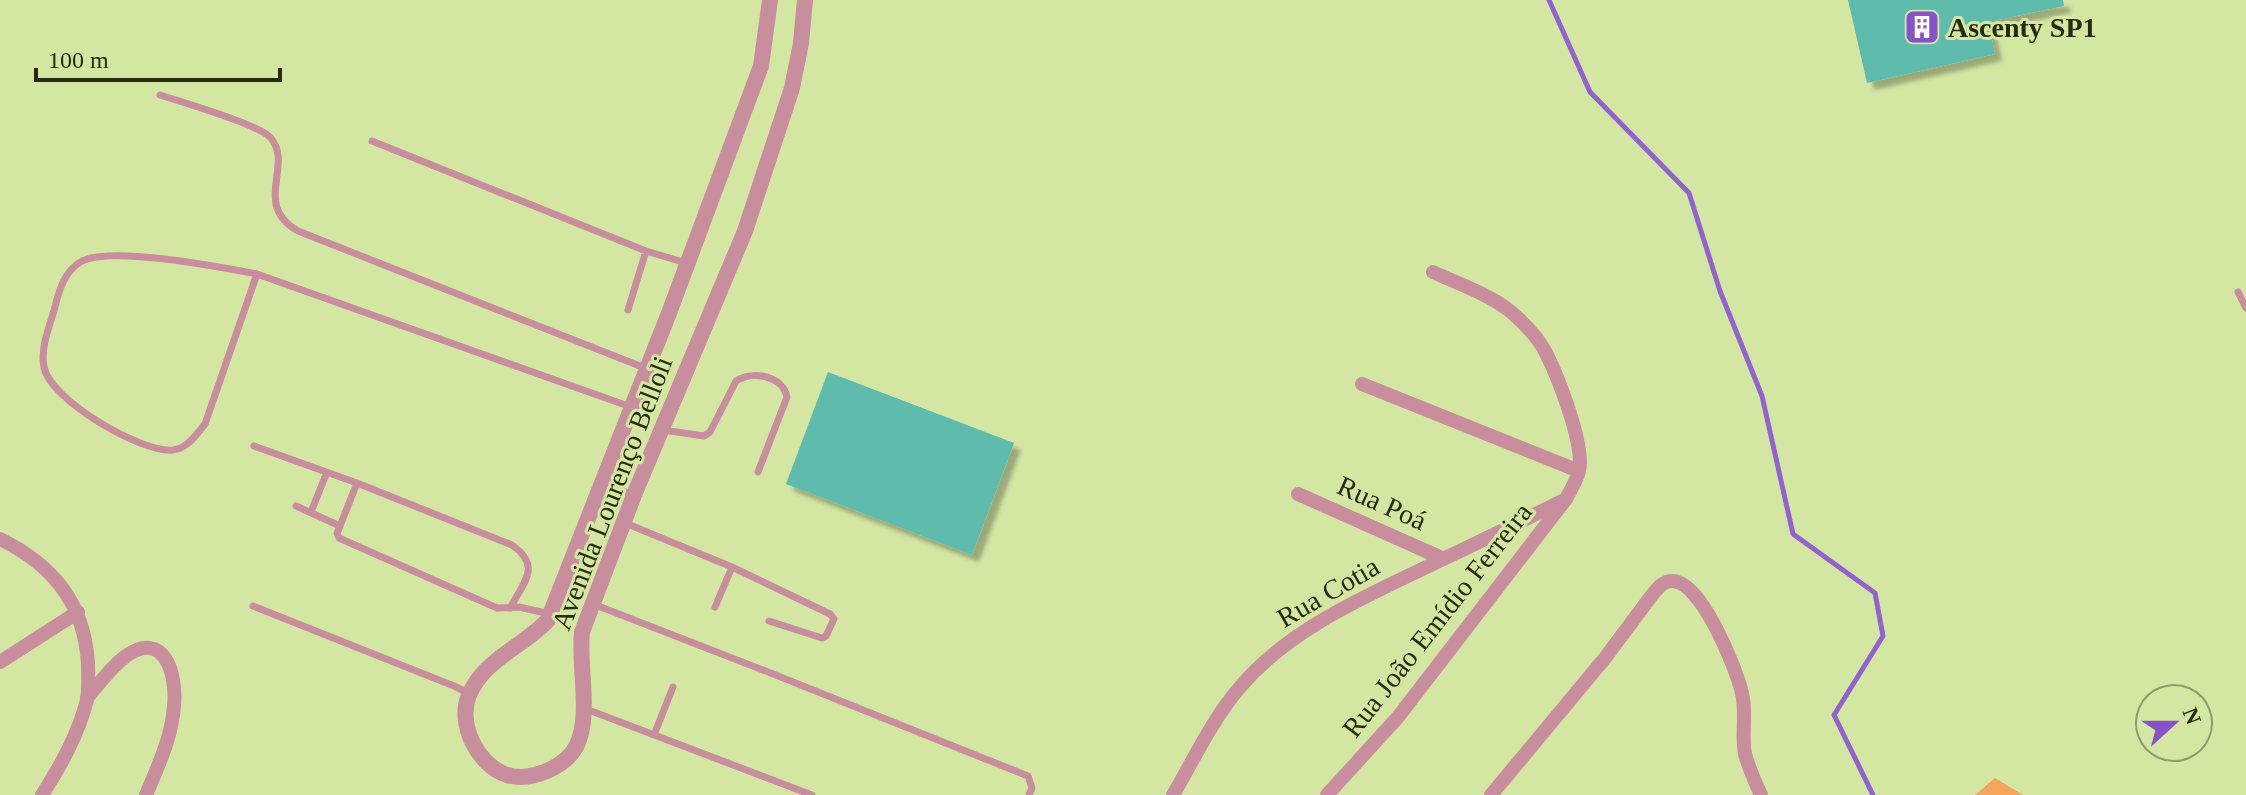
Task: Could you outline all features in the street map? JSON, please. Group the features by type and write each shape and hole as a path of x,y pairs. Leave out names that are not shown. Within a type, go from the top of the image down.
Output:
{"street":[{"name":"Avenida Lourenço Belloli","path":"770,0 761,66 688,263 548,620 537,632 484,670 470,694 466,708 467,730 491,765 506,775 522,777 539,774 562,764 575,749 583,729 582,632 623,522 745,231 792,88 805,0"},
{"path":"1362,384 1579,471 1579,451 1567,409 1545,351 1530,330 1508,310 1433,272"},
{"name":"Rua João Emídio Ferreira","path":"1327,795 1398,717 1566,499 1579,471"},
{"name":"Rua Poá","path":"1298,494 1444,559"},
{"name":"Rua Cotia","path":"1173,795 1240,687 1266,660 1337,613 1566,499"},
{"path":"0,539 35,560 62,585 78,612 86,640 87,698 74,740 42,795"},
{"path":"1491,795 1631,625 1660,585 1669,581 1678,582 1691,590 1706,610 1735,671 1745,711 1745,754 1761,795"},
{"path":"0,662 78,612"},
{"path":"87,698 119,662 136,651 155,649 164,654 173,674 175,704 171,729 146,795"}],"lane":[{"path":"160,95 266,133 273,141 278,156 275,204 285,223 298,231 647,369"},
{"path":"372,141 646,251 688,263"},
{"path":"628,310 646,251"},
{"path":"257,274 205,424 190,443 176,450 159,449 131,438 88,414 51,382 44,367 45,344 58,293 69,271 83,261 104,256 218,266 257,274 631,407"},
{"path":"2238,292 2246,308"},
{"path":"661,429 704,436 710,432 741,377 754,374 780,382 787,397 758,472"},
{"path":"254,446 512,545 526,555 529,562 528,575 510,608"},
{"path":"311,512 327,472"},
{"path":"602,482 634,495"},
{"path":"357,483 337,533 339,538 497,608 519,607 550,614"},
{"path":"296,506 340,526"},
{"path":"623,522 732,567 830,614 834,619 828,634 822,638 769,621"},
{"path":"715,607 732,567"},
{"path":"593,604 1028,776 1032,788 1029,795"},
{"path":"253,606 470,694"},
{"path":"654,735 673,687"},
{"path":"583,708 812,795"}],"shaded area":[{"path":"1995,778 2023,795 1975,795"}],"building":[{"name":"Ascenty SP1","path":"1848,0 2063,0 2064,6 1988,22 1995,54 1867,83"},
{"path":"828,372 1014,443 972,555 786,484"}],"waterway":[{"path":"1549,0 1590,92 1689,193 1720,291 1762,396 1793,534 1875,593 1883,636 1834,715 1873,795"}],"place":[{"name":"Ascenty SP1","path":"1922,27"}]}
